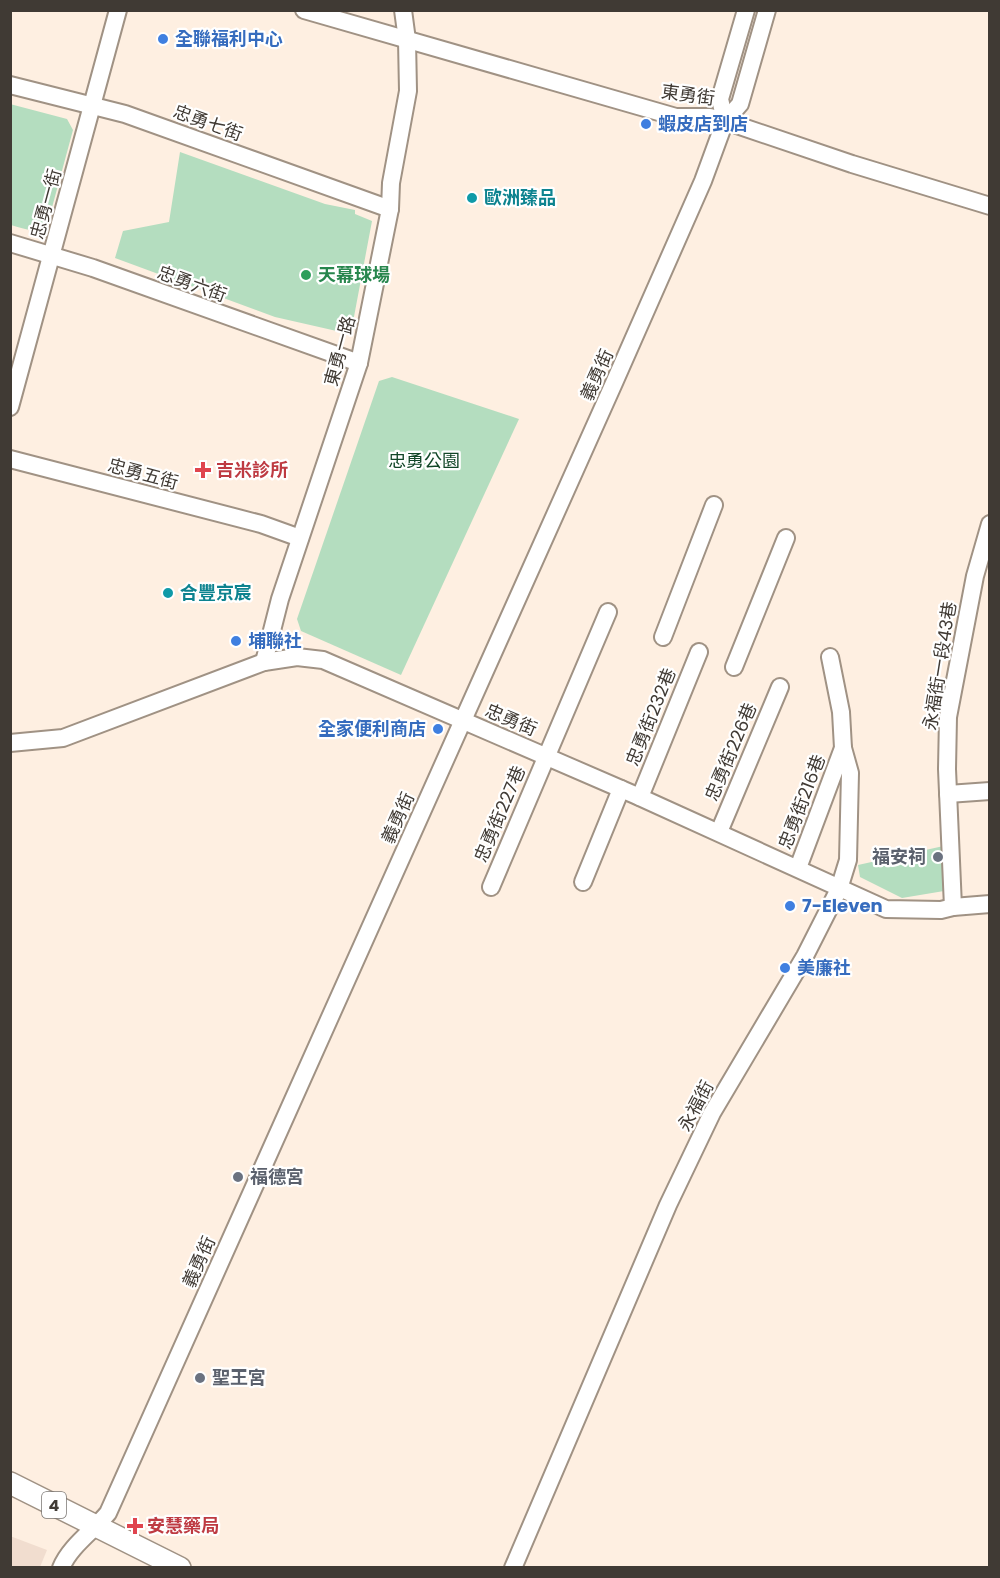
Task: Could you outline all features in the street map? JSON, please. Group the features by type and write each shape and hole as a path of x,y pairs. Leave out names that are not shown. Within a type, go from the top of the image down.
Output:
{"main road":[{"name":"4","path":"10,1483 180,1568"}],"street":[{"name":"忠勇一街","path":"10,407 118,10"},
{"name":"東勇街","path":"304,10 676,117 710,117 725,121 852,164 990,206"},
{"path":"403,10 407,40"},
{"path":"725,121 720,99 746,10"},
{"path":"725,121 740,104 767,10"},
{"name":"東勇一路","path":"264,662 280,599 359,363 390,208 391,183 408,92 407,40"},
{"name":"忠勇七街","path":"10,85 125,114 390,208"},
{"name":"義勇街","path":"61,1568 66,1557 108,1513 116,1496 703,181 725,121"},
{"name":"忠勇六街","path":"10,243 359,363"},
{"name":"忠勇五街","path":"10,459 261,524 300,538"},
{"path":"663,637 714,505"},
{"name":"永福街一段43巷","path":"953,906 948,794 948,717 975,576 990,524"},
{"path":"734,667 786,538"},
{"name":"忠勇街227巷","path":"491,887 608,612"},
{"name":"忠勇街232巷","path":"640,797 699,652"},
{"name":"忠勇街","path":"10,743 63,738 264,662 297,657 324,660 640,797 886,909 940,910 953,906 990,904"},
{"name":"永福街","path":"513,1568 668,1205 712,1113 805,956 839,889 848,860 850,773 843,748 841,712 830,657"},
{"name":"忠勇街226巷","path":"718,832 780,687"},
{"name":"忠勇街216巷","path":"798,868 843,748"},
{"path":"583,882 621,789"},
{"path":"948,794 990,791"}],"shaded area":[{"path":"10,1536 47,1550 40,1567 11,1567"}],"green space":[{"path":"10,104 67,119 73,130 47,226 38,229 25,229 11,225"},
{"path":"180,152 325,204 355,210 355,214 372,221 353,322 341,332 275,317 115,258 123,231 169,222"},
{"name":"忠勇公園","path":"392,377 519,419 401,675 301,631 297,619 379,381"},
{"path":"948,845 950,890 902,898 860,877 858,865"}],"place":[{"name":"全聯福利中心","path":"163,39"},
{"name":"蝦皮店到店","path":"646,124"},
{"name":"歐洲臻品","path":"472,198"},
{"name":"天幕球場","path":"306,275"},
{"name":"吉米診所","path":"203,470"},
{"name":"合豐京宸","path":"168,593"},
{"name":"埔聯社","path":"236,641"},
{"name":"全家便利商店","path":"438,729"},
{"name":"福安祠","path":"938,857"},
{"name":"7-Eleven","path":"790,906"},
{"name":"美廉社","path":"785,968"},
{"name":"福德宮","path":"238,1177"},
{"name":"聖王宮","path":"200,1378"},
{"name":"安慧藥局","path":"135,1526"}]}
